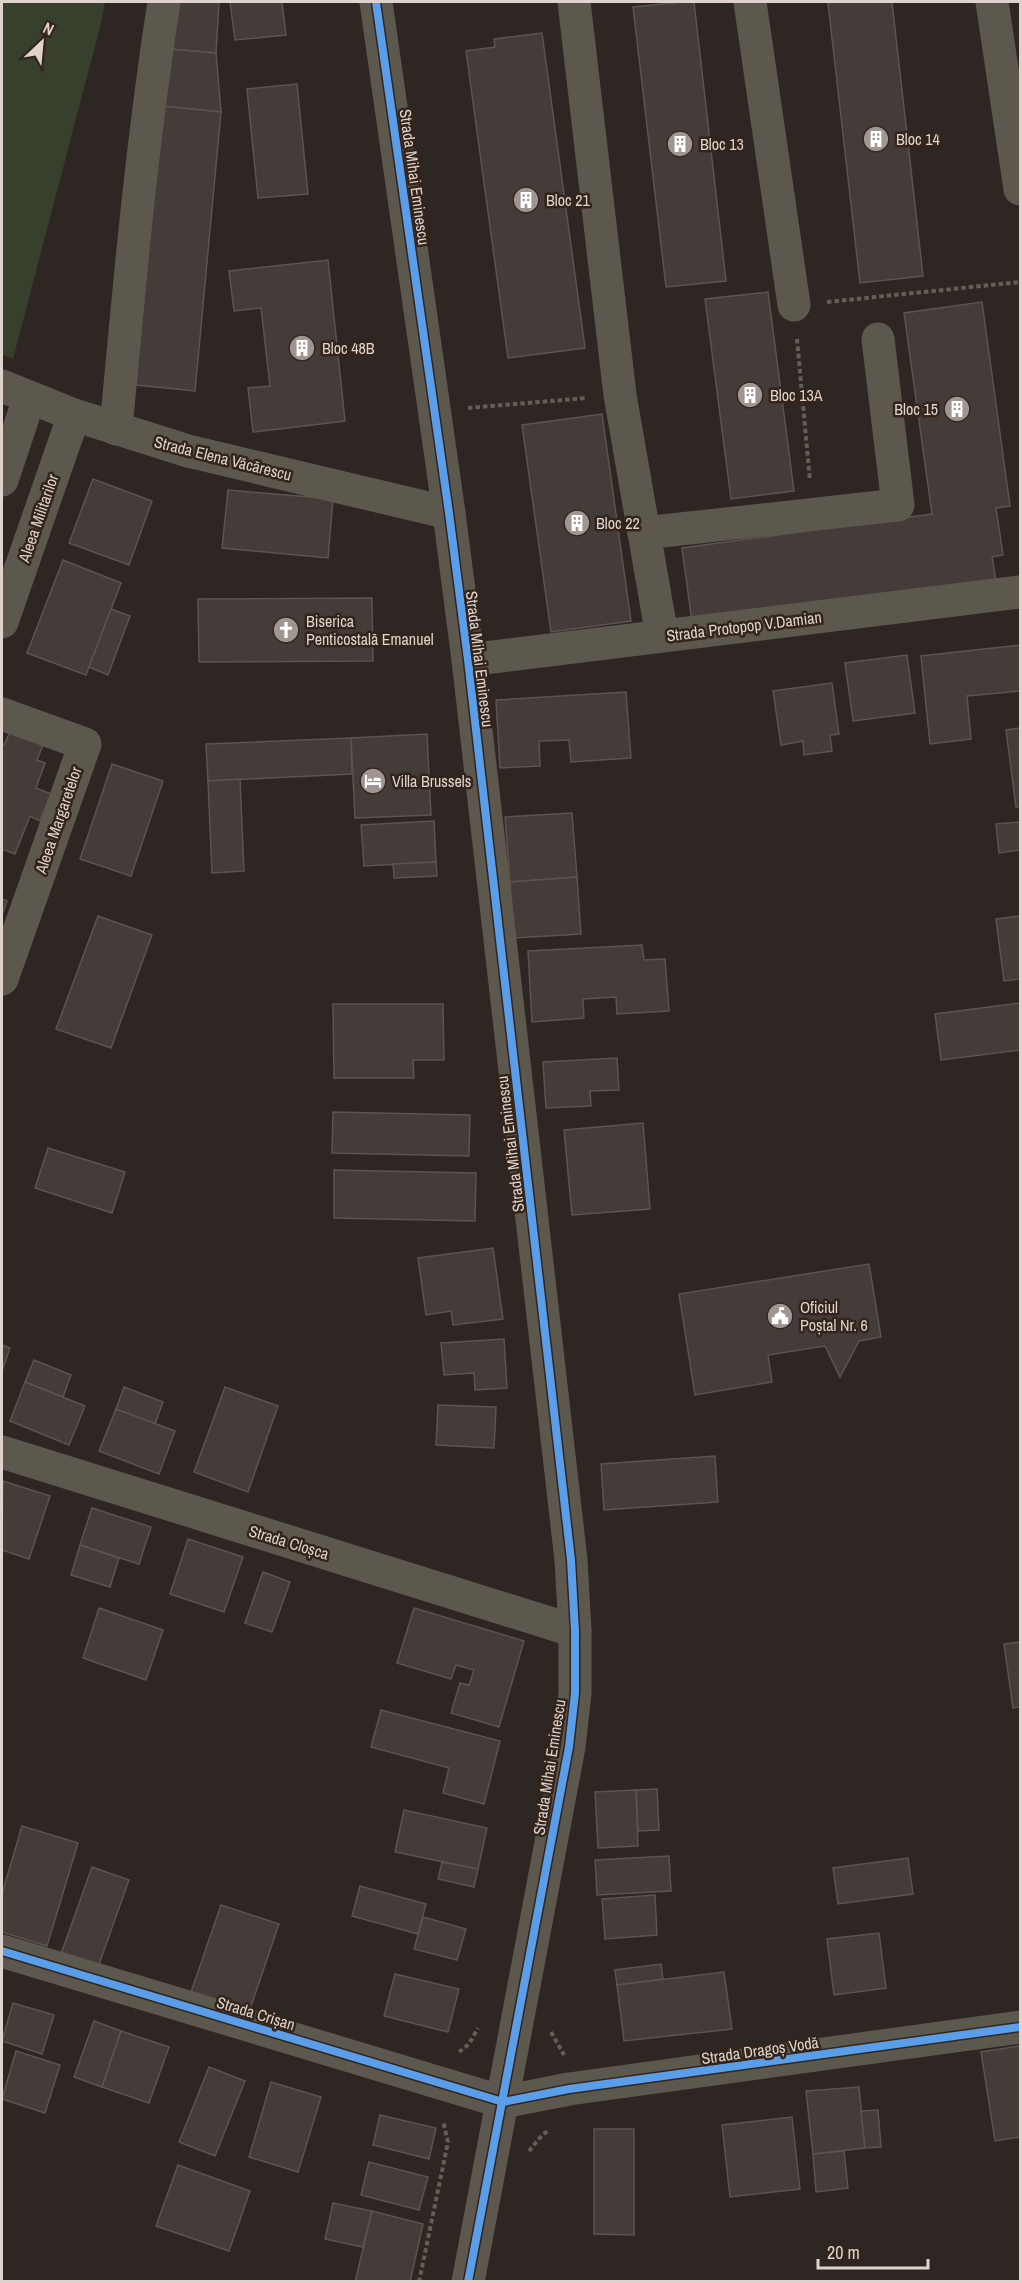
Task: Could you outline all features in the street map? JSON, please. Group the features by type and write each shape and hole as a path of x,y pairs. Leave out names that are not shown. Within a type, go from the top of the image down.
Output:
{"street":[{"path":"116,429 134,231 151,84 164,2"},
{"name":"Strada Mihai Eminescu","path":"376,2 468,660 548,1351 571,1560 576,1631 575,1693 569,1747 468,2282"},
{"path":"574,2 620,395 662,636"},
{"path":"750,2 794,306"},
{"path":"992,2 1020,189"},
{"path":"644,533 898,505 878,339"},
{"path":"2,480 15,392"},
{"name":"Strada Elena Văcărescu","path":"15,392 74,415 188,451 449,513"},
{"name":"Aleea Militarilor","path":"2,622 74,415"},
{"name":"Strada Protopop V.Damian","path":"468,660 1020,592"},
{"name":"Aleea Margaretelor","path":"2,714 85,744 2,979"},
{"name":"Strada Cloșca","path":"2,1452 576,1631"},
{"name":"Strada Crișan","path":"2,1951 503,2102"},
{"name":"Strada Dragoș Vodă","path":"503,2102 569,2089 1020,2028"}],"path":[{"path":"814,514 794,306 1020,282"},
{"path":"435,411 620,395"},
{"path":"419,2282 448,2142 441,2114 445,2084"},
{"path":"525,2157 543,2134 569,2118 569,2089"}],"green space":[{"path":"2,2 105,2 13,359 2,354"}],"building":[{"path":"177,2 219,2 216,53 170,49"},
{"path":"230,2 282,2 286,35 235,40"},
{"name":"Bloc 13","path":"694,2 726,281 666,287 633,7"},
{"name":"Bloc 14","path":"892,2 923,276 860,283 828,3"},
{"name":"Bloc 21","path":"542,33 585,348 508,358 466,51 495,47 494,39"},
{"path":"170,49 216,53 221,112 162,106"},
{"path":"297,84 308,194 258,198 247,89"},
{"path":"162,106 221,112 195,391 136,385"},
{"name":"Bloc 48B","path":"328,260 345,421 253,432 248,388 270,386 261,308 234,311 229,271"},
{"name":"Bloc 13A","path":"768,292 794,491 731,499 705,299"},
{"name":"Bloc 15","path":"982,302 1010,506 996,508 1003,555 992,557 996,581 692,622 682,548 932,514 904,313"},
{"name":"Bloc 22","path":"602,414 631,621 551,632 522,425"},
{"path":"93,479 152,501 129,565 69,543"},
{"path":"228,490 333,499 328,558 222,548"},
{"path":"63,560 121,583 86,675 27,653"},
{"name":"Biserica Penticostală Emanuel","path":"372,598 373,661 199,662 198,599"},
{"path":"111,609 130,616 108,675 89,667"},
{"path":"1020,645 1020,691 967,696 971,739 930,744 921,656"},
{"path":"907,655 915,713 853,721 845,663"},
{"path":"832,683 839,734 830,735 832,751 804,755 803,741 781,745 773,691"},
{"path":"626,692 631,758 571,762 569,740 539,741 540,766 500,768 496,700"},
{"path":"1020,728 1020,807 1016,807 1006,730"},
{"path":"10,732 43,745 37,760 45,763 36,788 51,794 40,821 30,816 15,854 2,849 2,744 4,745"},
{"path":"427,734 431,815 355,818 351,738"},
{"path":"351,738 352,774 208,781 206,744"},
{"path":"112,764 163,781 131,876 80,859"},
{"path":"240,779 244,871 212,873 208,781"},
{"path":"572,813 577,877 510,882 505,817"},
{"path":"434,821 436,862 364,866 361,825"},
{"path":"1020,822 1020,850 999,853 996,824"},
{"path":"436,862 437,876 394,878 393,864"},
{"path":"577,877 581,934 514,938 510,882"},
{"path":"2,899 7,901 2,915"},
{"path":"98,916 152,935 111,1048 56,1029"},
{"path":"1020,916 1020,979 1004,981 996,919"},
{"path":"642,945 644,960 665,959 669,1011 617,1014 616,997 583,999 584,1018 532,1022 528,951"},
{"path":"1020,1003 1020,1050 941,1060 935,1014"},
{"path":"333,1004 443,1004 444,1060 413,1060 414,1078 334,1078"},
{"path":"617,1058 619,1090 590,1091 591,1106 546,1108 543,1062"},
{"path":"333,1112 470,1115 469,1156 332,1153"},
{"path":"643,1123 650,1209 572,1215 564,1130"},
{"path":"48,1148 125,1172 112,1213 35,1188"},
{"path":"334,1170 476,1173 475,1221 334,1218"},
{"path":"493,1248 503,1319 453,1325 451,1311 426,1315 418,1258"},
{"name":"Oficiul Poștal Nr. 6","path":"869,1264 881,1337 859,1341 840,1377 825,1346 768,1355 772,1382 695,1395 679,1294"},
{"path":"504,1339 507,1388 475,1390 474,1373 444,1375 441,1343"},
{"path":"2,1345 10,1348 2,1371"},
{"path":"34,1360 71,1375 63,1397 25,1382"},
{"path":"25,1382 85,1406 69,1445 10,1421"},
{"path":"124,1387 163,1402 155,1424 116,1409"},
{"path":"225,1387 278,1406 248,1492 194,1472"},
{"path":"438,1405 496,1407 494,1448 436,1445"},
{"path":"116,1409 175,1431 159,1474 99,1451"},
{"path":"715,1456 718,1502 604,1510 601,1464"},
{"path":"3,1481 50,1496 29,1559 2,1550"},
{"path":"92,1508 151,1527 139,1564 80,1545"},
{"path":"188,1539 243,1557 224,1612 170,1594"},
{"path":"80,1545 119,1558 110,1587 71,1575"},
{"path":"263,1572 290,1582 272,1632 245,1623"},
{"path":"99,1608 163,1630 146,1680 83,1658"},
{"path":"414,1608 524,1641 499,1727 451,1713 460,1683 469,1685 474,1670 456,1665 451,1679 397,1663"},
{"path":"1020,1642 1020,1707 1013,1708 1004,1644"},
{"path":"381,1710 500,1741 484,1804 443,1793 449,1768 371,1747"},
{"path":"657,1789 659,1830 638,1831 636,1790"},
{"path":"636,1790 638,1846 598,1848 595,1792"},
{"path":"404,1810 487,1828 478,1869 395,1852"},
{"path":"22,1826 78,1843 47,1946 2,1932 2,1894"},
{"path":"669,1856 671,1891 597,1895 595,1860"},
{"path":"908,1858 913,1894 838,1904 833,1868"},
{"path":"442,1862 478,1869 474,1887 438,1879"},
{"path":"92,1867 129,1880 98,1967 61,1954"},
{"path":"360,1886 426,1904 418,1934 352,1916"},
{"path":"655,1895 657,1935 605,1939 602,1899"},
{"path":"221,1905 279,1924 249,2012 191,1992"},
{"path":"423,1917 466,1929 457,1960 414,1949"},
{"path":"879,1933 886,1988 834,1995 827,1939"},
{"path":"661,1964 663,1979 617,1985 615,1970"},
{"path":"724,1972 732,2029 624,2041 617,1985"},
{"path":"395,1974 459,1989 448,2032 384,2016"},
{"path":"13,2003 54,2015 42,2054 2,2041"},
{"path":"94,2021 121,2031 102,2087 74,2077"},
{"path":"121,2031 169,2047 149,2103 102,2087"},
{"path":"1020,2046 1020,2137 995,2141 981,2052"},
{"path":"16,2051 60,2065 45,2113 2,2099"},
{"path":"209,2067 245,2081 215,2156 179,2142"},
{"path":"271,2082 321,2097 298,2172 249,2157"},
{"path":"859,2087 865,2148 813,2154 806,2091"},
{"path":"878,2110 881,2147 865,2148 861,2111"},
{"path":"380,2115 436,2128 429,2159 373,2145"},
{"path":"792,2117 800,2189 730,2197 722,2125"},
{"path":"594,2129 634,2129 634,2235 594,2234"},
{"path":"844,2151 848,2188 816,2192 813,2154"},
{"path":"369,2162 428,2177 419,2210 361,2195"},
{"path":"178,2165 250,2191 229,2251 156,2226"},
{"path":"333,2203 372,2211 363,2247 325,2239"},
{"path":"372,2211 423,2224 410,2282 355,2282"}],"cycle path":[{"path":"376,2 468,660 571,1560 575,1631 575,1693 569,1747 468,2282"},
{"path":"2,1951 503,2102 569,2089 1020,2027"}],"place":[{"name":"Bloc 14","path":"876,139"},
{"name":"Bloc 13","path":"680,144"},
{"name":"Bloc 21","path":"526,200"},
{"name":"Bloc 48B","path":"302,348"},
{"name":"Bloc 13A","path":"750,395"},
{"name":"Bloc 15","path":"957,409"},
{"name":"Bloc 22","path":"577,523"},
{"name":"Biserica Penticostală Emanuel","path":"286,630"},
{"name":"Villa Brussels","path":"373,781"},
{"name":"Oficiul Poștal Nr. 6","path":"780,1316"}]}
